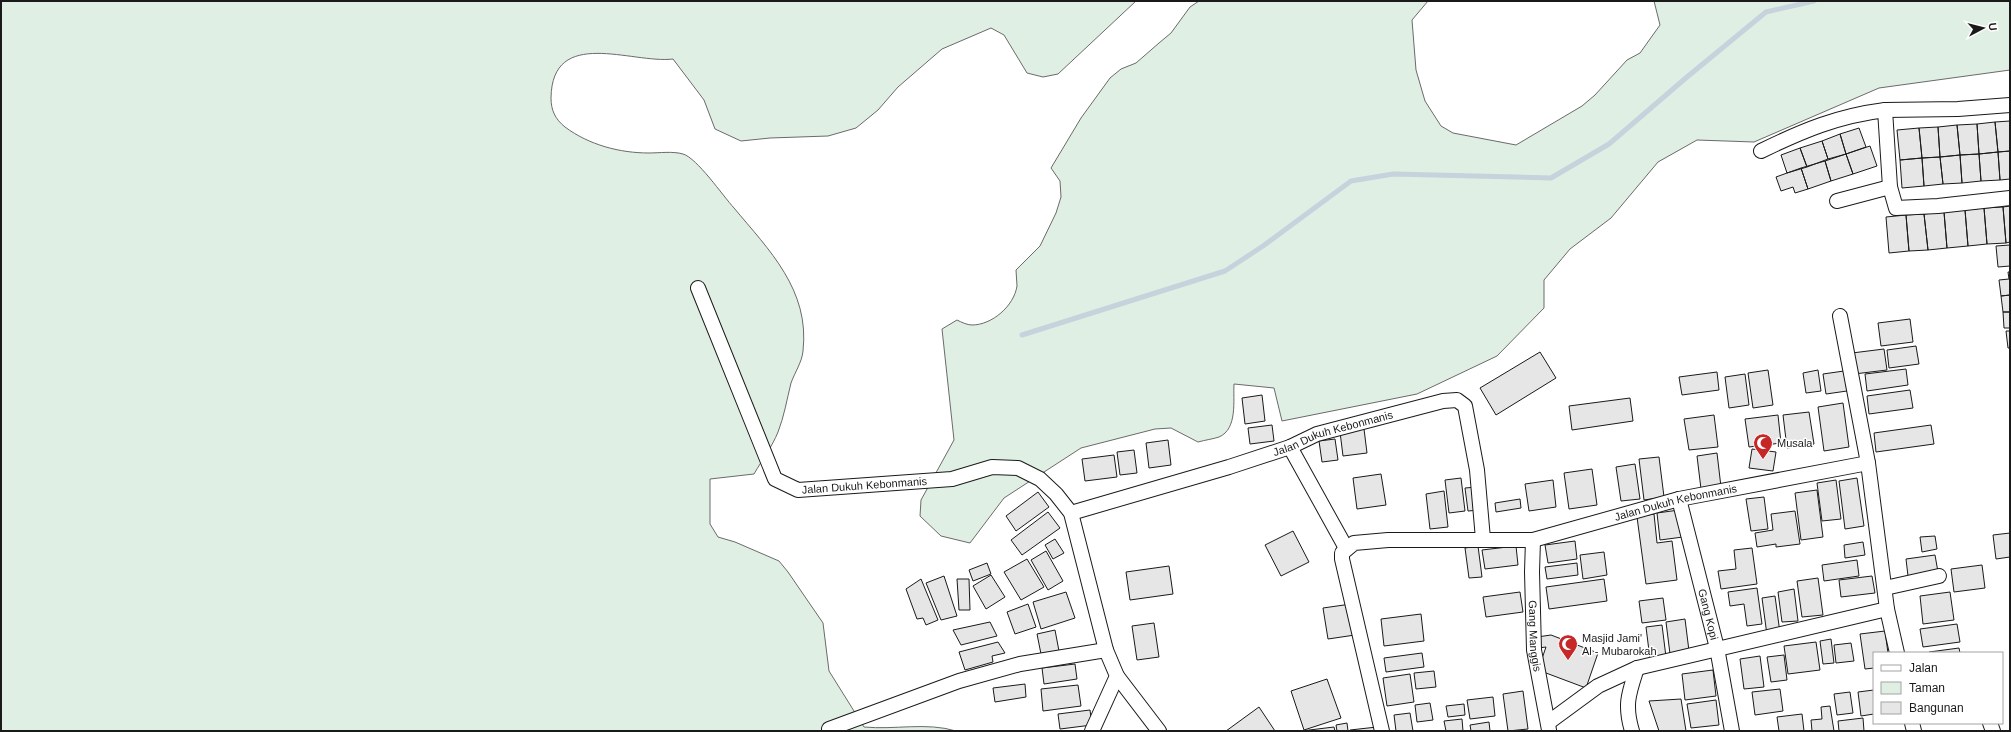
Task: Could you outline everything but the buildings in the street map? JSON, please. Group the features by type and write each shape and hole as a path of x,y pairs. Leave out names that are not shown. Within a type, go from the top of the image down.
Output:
{"street":[{"path":"1761,151 1803,130 1855,114 1885,110 1958,109 2010,105"},
{"path":"1885,110 1890,187 1896,208 1938,206 2010,198"},
{"path":"1837,201 1890,187"},
{"name":"Jalan Dukuh Kebonmanis","path":"698,288 775,479 798,490 952,479 992,467 1018,468 1040,479 1056,494 1071,513 1106,650 1117,676 1159,731"},
{"path":"1840,316 1868,463 1887,609 1897,652"},
{"name":"Jalan Dukuh Kebonmanis","path":"1071,513 1290,447 1317,434 1443,401 1457,400 1465,406 1477,470 1483,539"},
{"path":"1290,447 1346,548 1342,553 1342,559 1382,731"},
{"name":"Jalan Dukuh Kebonmanis","path":"1346,548 1354,543 1388,540 1534,540 1679,499 1868,463"},
{"name":"Gang Kopi","path":"1679,499 1717,648 1732,731"},
{"name":"Gang Manggis","path":"1534,540 1532,572 1534,650 1549,726"},
{"path":"1885,588 1939,576"},
{"path":"1549,726 1598,686 1637,668 1887,609"},
{"path":"829,729 959,680 1020,664 1106,650"},
{"path":"1632,731 1627,715 1628,699 1637,668"},
{"path":"1092,731 1117,676"}],"green space":[{"path":"1,1 1136,1 1058,74 1043,77 1027,73 1004,35 991,28 942,49 898,87 878,110 856,128 828,136 770,138 741,141 715,129 704,100 673,59 656,59 597,53 579,55 565,62 555,76 551,98 553,110 556,117 562,124 574,133 584,139 616,150 638,153 679,153 689,157 695,162 761,239 784,272 800,309 803,329 803,351 800,363 791,383 784,414 776,438 754,474 710,479 710,524 718,537 735,542 779,561 788,572 823,623 829,671 864,727 934,727 956,731 1,731"},
{"path":"1199,1 1428,1 1412,20 1416,70 1425,101 1441,126 1453,133 1516,145 1582,106 1595,95 1627,60 1640,53 1660,25 1654,1 2010,1 2010,70 1879,88 1754,142 1697,140 1658,162 1611,218 1570,249 1544,280 1544,308 1497,356 1417,394 1282,421 1274,388 1234,384 1232,421 1225,433 1219,437 1198,442 1171,428 1155,429 1081,448 1004,498 970,543 941,536 920,516 921,500 954,440 942,329 957,320 972,325 987,322 1001,313 1012,301 1017,286 1016,270 1040,246 1056,213 1061,197 1060,181 1051,168 1081,118 1110,78 1121,69 1136,63 1171,33 1190,7"}],"waterway":[{"path":"1022,335 1225,271 1263,246 1351,181 1393,174 1551,178 1609,144 1766,12 1814,1"}],"place":[{"name":"Musala","path":"1763,460"},
{"name":"Masjid Jami' Al - Mubarokah","path":"1568,661"}]}
